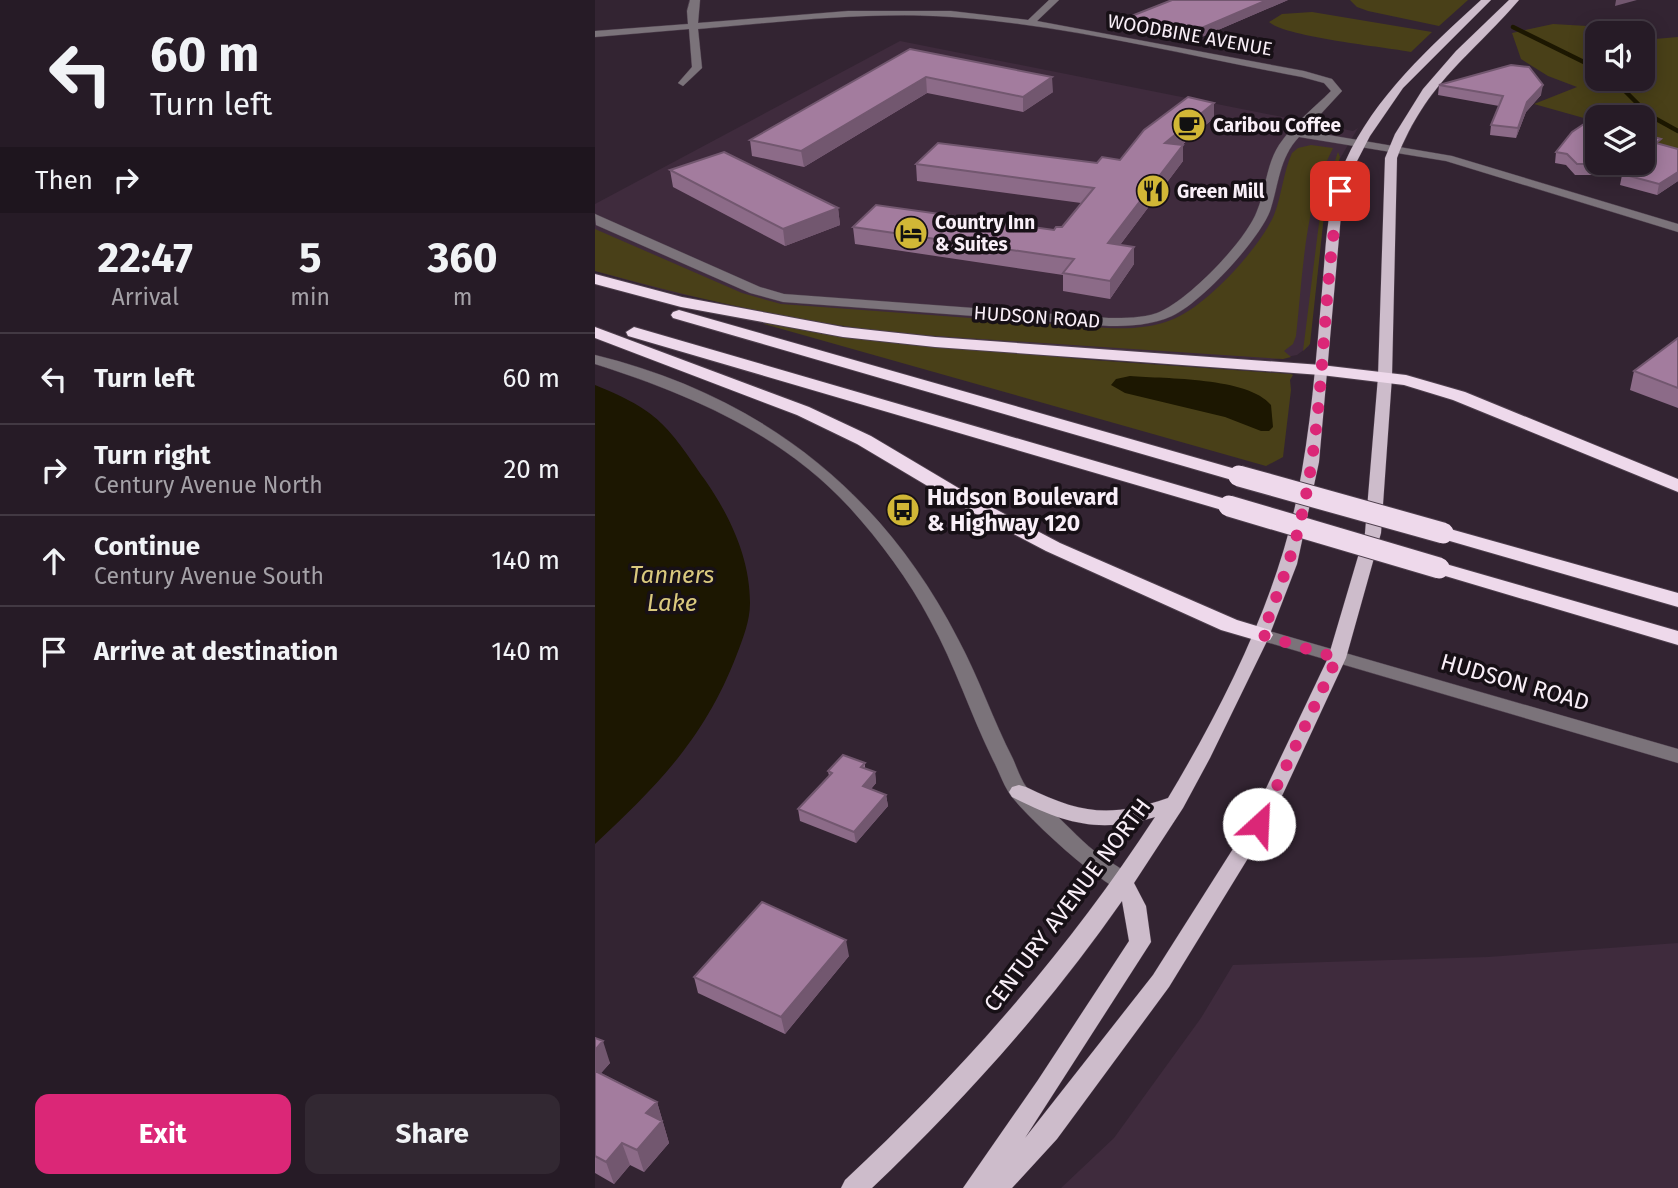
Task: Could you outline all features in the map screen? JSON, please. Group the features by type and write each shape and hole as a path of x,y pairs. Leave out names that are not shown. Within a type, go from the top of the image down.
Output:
{"highway":[{"path":"595,279 681,302 843,332 935,342 1385,377 1426,385 1459,396 1678,486"},
{"path":"595,290 1678,600"},
{"path":"595,321 1678,638"},
{"path":"595,332 803,411 864,440 922,472 975,506 1053,547 1229,625 1262,635"}],"main road":[{"name":"CENTURY AVENUE NORTH","path":"853,1188 895,1151 1004,1034 1077,944 1176,803 1262,635 1289,564 1302,512 1315,436 1336,209 1340,191 1360,143 1386,103 1414,68 1486,0"},
{"path":"995,1188 1048,1131 1161,981 1259,824 1337,658 1373,533 1385,377 1389,185 1394,148 1431,84 1514,0"},
{"path":"1019,792 1056,811 1107,821 1136,818 1176,803"},
{"path":"976,1188 1047,1087 1140,942 1135,906 1123,882"}],"street":[{"path":"683,83 697,68 692,11 695,0"},
{"path":"1030,23 1054,0"},
{"name":"WOODBINE AVENUE","path":"595,34 889,12 963,15 1030,23 1304,74 1334,85 1337,91 1335,96 1296,133"},
{"path":"1296,133 1455,159 1678,228"},
{"name":"HUDSON ROAD","path":"595,218 755,290 783,298 1109,321 1142,321 1177,308 1248,240 1262,216 1276,163 1296,133"},
{"path":"595,359 658,379 741,416 792,448 854,503 888,542 938,617 968,676 985,724 1019,792 1092,861 1123,882"},
{"name":"HUDSON ROAD","path":"1262,635 1678,756"}],"shaded area":[{"path":"1350,0 1468,0 1439,26 1368,11 1357,7"},
{"path":"1312,12 1432,32 1411,52 1314,37 1269,22 1282,14"},
{"path":"1553,24 1585,26 1585,91 1655,91 1655,39 1678,37 1678,164 1657,159 1655,105 1585,105 1585,118 1534,104 1577,87 1548,76 1521,59 1512,33"},
{"path":"900,41 1353,131 1358,128 1338,162 1325,206 1309,346 1297,355 1271,360 924,336 673,293 595,271 595,204"},
{"path":"1311,145 1333,148 1323,170 1310,216 1296,336 1293,344 1284,351 1291,357 1283,359 906,334 866,329 749,309 595,271 595,229 742,293 781,304 1108,328 1148,326 1163,323 1185,313 1215,290 1244,260 1274,215 1292,153 1298,148"},
{"path":"1338,152 1340,157 1325,206 1310,344 1303,351 1322,199"},
{"path":"764,324 844,337 1092,360 1291,374 1283,457 1266,466"},
{"path":"1678,943 1678,1188 1061,1188 1114,1138 1201,1018 1233,965 1488,957"}],"water":[{"path":"1130,376 1205,381 1244,389 1260,396 1271,405 1273,427 1269,431 1261,431 1225,417 1125,393 1111,385 1116,379"},
{"name":"Tanners Lake","path":"595,385 648,412 670,433 692,461 723,508 737,538 749,586 750,610 744,636 724,684 695,735 659,780 595,844"}],"building":[{"path":"1172,0 1267,0 1197,30 1129,17"},
{"path":"910,49 1052,77 1023,97 926,77 801,151 750,140"},
{"path":"1511,65 1529,67 1543,85 1527,102 1518,128 1491,125 1503,96 1439,85"},
{"path":"1188,97 1214,103 1165,143 1183,145 1108,243 1134,247 1110,281 1063,273 1074,259 853,227 876,205 1054,230 1056,227 1062,227 1094,188 916,164 938,143 1097,163 1102,157 1120,160 1144,130"},
{"path":"1585,123 1585,164 1577,164 1567,154 1556,152 1572,132"},
{"path":"1655,137 1661,139 1656,143 1678,149 1678,172 1659,184 1626,175 1655,175"},
{"path":"724,152 838,208 783,229 670,170"},
{"path":"1678,338 1678,388 1634,371"},
{"path":"843,755 865,763 861,767 875,772 863,786 886,795 854,832 798,809 832,773 828,771"},
{"path":"762,902 846,940 781,1017 694,977"},
{"path":"595,1038 603,1041 595,1050"},
{"path":"595,1071 657,1102 646,1113 662,1121 637,1150 622,1143 606,1162 595,1156"}],"waterway":[{"path":"1513,27 1585,63"},
{"path":"1625,91 1649,115 1678,131"}],"place":[{"name":"Caribou Coffee","path":"1189,125"},
{"name":"Green Mill","path":"1153,191"},
{"name":"Country Inn & Suites","path":"911,233"},
{"name":"Hudson Boulevard & Highway 120","path":"903,510"}],"route":[{"path":"1259,824 1337,658 1262,635 1289,564 1302,512 1315,436 1336,209 1340,191"}]}
